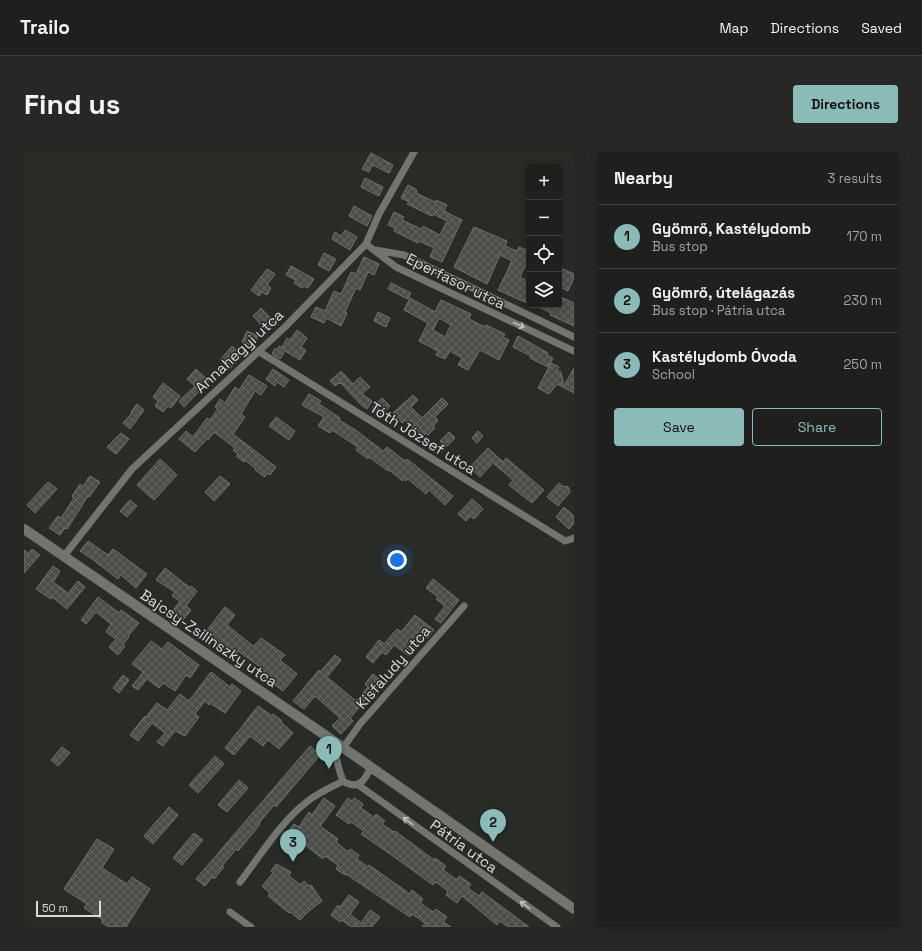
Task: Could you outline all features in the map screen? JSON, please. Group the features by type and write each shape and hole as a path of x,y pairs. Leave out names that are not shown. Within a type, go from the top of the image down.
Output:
{"main road":[{"name":"Bajcsy-Zsilinszky utca","path":"24,528 574,909"}],"street":[{"name":"Annahegyi utca","path":"64,556 132,469 286,326 366,244 379,214 414,152"},
{"name":"Eperfasor utca","path":"366,244 396,267 574,351"},
{"name":"Eperfasor utca","path":"373,249 404,255 574,337"},
{"name":"Tóth József utca","path":"258,351 565,541 574,538"},
{"name":"Kisfaludy utca","path":"339,745 360,724 464,606"},
{"path":"339,745 335,757 343,781 351,784 357,784 365,780 374,770"},
{"path":"240,882 284,824 302,805 309,799 343,781"},
{"name":"Pátria utca","path":"357,784 557,927"},
{"path":"230,912 251,927"}],"building":[{"path":"371,153 393,165 389,173 373,165 369,172 362,169"},
{"path":"365,178 383,187 379,196 361,187"},
{"path":"408,185 417,190 416,193 435,202 436,200 447,205 444,211 462,220 442,262 430,257 434,248 419,241 418,243 394,231 395,228 388,225 394,212 404,217 402,220 421,229 423,226 440,235 447,221 433,214 432,216 407,204 409,202 401,198"},
{"path":"354,206 372,216 367,226 349,216"},
{"path":"474,227 507,241 505,246 517,251 519,247 526,250 526,264 520,277 526,280 526,303 498,290 512,261 500,255 487,284 454,267"},
{"path":"345,230 357,237 350,250 332,239 335,232 341,236"},
{"path":"324,253 336,259 329,271 318,265"},
{"path":"364,257 379,264 374,275 368,272 360,290 356,288 345,312 347,313 341,326 326,318 324,323 311,317 316,307 325,311 334,291 341,294 351,272 356,274"},
{"path":"291,266 314,279 308,288 304,286 302,288 294,283 296,280 286,275"},
{"path":"267,269 275,274 267,285 271,288 267,295 262,292 259,296 251,290"},
{"path":"563,269 574,274 574,278 568,291 562,288"},
{"path":"391,283 411,293 408,299 388,289"},
{"path":"562,297 574,303 574,326 550,315 551,313 541,308 562,308"},
{"path":"410,298 435,312 441,300 471,314 469,319 485,327 486,325 505,334 503,337 509,340 499,360 480,350 468,370 458,365 462,358 450,351 445,359 436,355 438,351 419,341 428,323 404,310","holes":["439,318 451,325 445,337 433,330"]},
{"path":"261,308 274,322 266,330 253,316"},
{"path":"378,312 390,318 386,327 374,321"},
{"path":"297,330 307,338 301,347 306,350 300,360 285,351 280,359 272,354 275,348 277,350 279,346 283,348 282,347 287,338 290,340"},
{"path":"247,331 258,336 252,347 242,342"},
{"path":"518,336 548,353 547,355 553,358 548,367 513,347"},
{"path":"232,346 242,355 230,369 220,360"},
{"path":"551,363 559,367 557,370 561,372 564,386 574,368 574,393 557,384 549,394 538,388"},
{"path":"196,369 209,381 184,407 179,401 195,386 187,379"},
{"path":"273,369 289,380 284,387 277,382 275,386 266,379"},
{"path":"341,371 353,384 360,377 370,387 362,394 372,401 367,409 360,404 341,383 335,386 330,381"},
{"path":"249,375 267,386 261,395 255,391 241,414 245,417 233,434 276,467 270,475 267,473 265,477 245,460 244,462 236,456 238,454 233,450 235,448 214,432 195,452 179,439 186,431 193,437 207,418 210,420 218,409 215,407 220,399 225,403 235,387 239,390"},
{"path":"163,383 180,396 171,408 168,406 163,412 155,406 158,401 153,397"},
{"path":"309,394 321,401 319,404 340,418 339,420 357,431 383,451 387,447 405,461 407,459 453,496 445,505 429,490 426,494 408,479 406,481 404,479 403,481 369,457 368,459 356,450 358,447 332,430 330,433 318,426 324,417 302,405"},
{"path":"413,395 418,400 411,407 422,418 442,398 448,404 435,417 438,421 433,426 435,428 428,435 426,433 422,437 405,420 402,423 393,413"},
{"path":"382,398 390,406 381,416 372,408"},
{"path":"137,404 144,410 130,429 123,423 132,413 131,412"},
{"path":"276,417 295,431 289,440 269,426"},
{"path":"478,431 483,436 477,443 472,438"},
{"path":"449,432 455,438 446,447 440,441"},
{"path":"121,433 129,439 116,454 107,447"},
{"path":"488,448 503,462 506,458 544,490 532,503 509,485 513,480 493,463 480,477 470,467"},
{"path":"160,459 177,475 154,500 137,485"},
{"path":"90,476 100,482 89,497 88,496 67,529 65,528 60,535 49,528 58,516 61,518 74,498 72,496 80,484 83,486"},
{"path":"220,476 230,484 214,501 205,492"},
{"path":"48,482 57,489 35,513 27,505"},
{"path":"559,483 564,487 567,486 570,492 558,506 547,497"},
{"path":"472,499 483,509 474,519 470,516 466,521 458,514"},
{"path":"130,500 137,506 127,517 120,511"},
{"path":"564,507 574,516 574,523 569,529 556,517"},
{"path":"88,541 108,555 113,549 147,574 136,588 121,575 118,579 80,551"},
{"path":"32,549 40,555 24,573 24,550 28,553"},
{"path":"53,566 60,571 53,582 68,593 78,581 85,587 67,609 52,597 51,599 36,589"},
{"path":"165,568 190,588 191,586 197,591 186,606 191,610 182,621 172,612 180,601 172,596 175,592 156,580"},
{"path":"433,579 459,600 441,623 435,619 445,606 436,599 438,597 426,588"},
{"path":"98,597 119,613 121,610 139,623 128,636 129,637 123,644 125,646 118,655 109,647 116,639 106,632 111,624 96,612 86,624 81,620"},
{"path":"225,607 235,615 227,625 253,646 261,638 285,655 280,660 297,674 283,691 270,681 269,683 258,673 262,668 238,651 233,657 205,633"},
{"path":"415,615 434,630 428,638 425,636 409,656 394,645 386,655 382,652 373,663 366,657 379,640 384,644 397,629 401,632"},
{"path":"151,641 162,649 168,642 199,665 190,678 186,675 175,691 163,683 159,688 147,679 138,690 132,686 143,672 132,664"},
{"path":"335,655 341,660 327,677 356,701 368,687 365,684 373,674 384,683 375,693 373,691 350,718 353,721 341,734 332,726 340,718 315,696 304,709 293,701 319,670 320,672"},
{"path":"211,672 230,687 232,684 241,691 225,713 210,703 209,705 205,701 195,714 199,717 185,736 175,731 163,746 157,742 165,733 152,723 138,741 130,735 157,703 167,710 180,694 189,701"},
{"path":"123,675 129,680 119,693 113,688"},
{"path":"258,706 272,716 273,714 293,733 279,749 268,740 263,746 250,736 234,755 225,748"},
{"path":"310,746 320,755 276,807 274,805 238,851 236,849 222,866 224,867 214,879 212,877 205,886 196,879"},
{"path":"62,747 70,753 58,766 51,760"},
{"path":"215,756 224,764 198,793 189,785"},
{"path":"239,780 248,788 227,812 218,805"},
{"path":"324,798 335,806 320,826 338,839 336,842 348,852 350,849 359,855 357,859 368,867 369,865 410,894 412,890 423,899 420,903 433,912 436,909 447,917 443,922 451,927 422,927 425,923 412,914 410,917 346,874 345,875 336,869 338,865 325,856 323,859 305,845 303,848 285,836 294,824 299,827 309,812 312,815"},
{"path":"348,798 352,801 354,798 363,804 361,808 374,817 376,814 385,821 382,824 394,832 395,831 434,860 435,858 446,866 443,870 457,880 459,876 471,884 468,888 479,896 482,892 529,927 508,927 500,921 497,925 462,896 457,903 446,895 448,891 436,882 433,885 361,834 364,831 351,822 349,824 336,815"},
{"path":"169,807 178,815 153,844 144,836"},
{"path":"194,833 203,840 182,865 173,858"},
{"path":"97,839 114,849 102,868 127,884 132,877 150,889 126,927 109,927 101,922 103,920 84,908 87,904 64,889"},
{"path":"276,864 291,872 289,876 301,885 304,881 309,886 311,885 322,901 300,920 268,896 270,893 262,886 273,873 271,871"},
{"path":"349,895 359,902 350,914 361,923 370,910 380,917 372,927 351,927 342,920 340,922 331,915 338,905 340,907"}],"place":[{"name":"Gyömrő, Kastélydomb","path":"329,769"},
{"name":"Gyömrő, útelágazás","path":"493,842"},
{"name":"Kastélydomb Óvoda","path":"293,862"}]}
